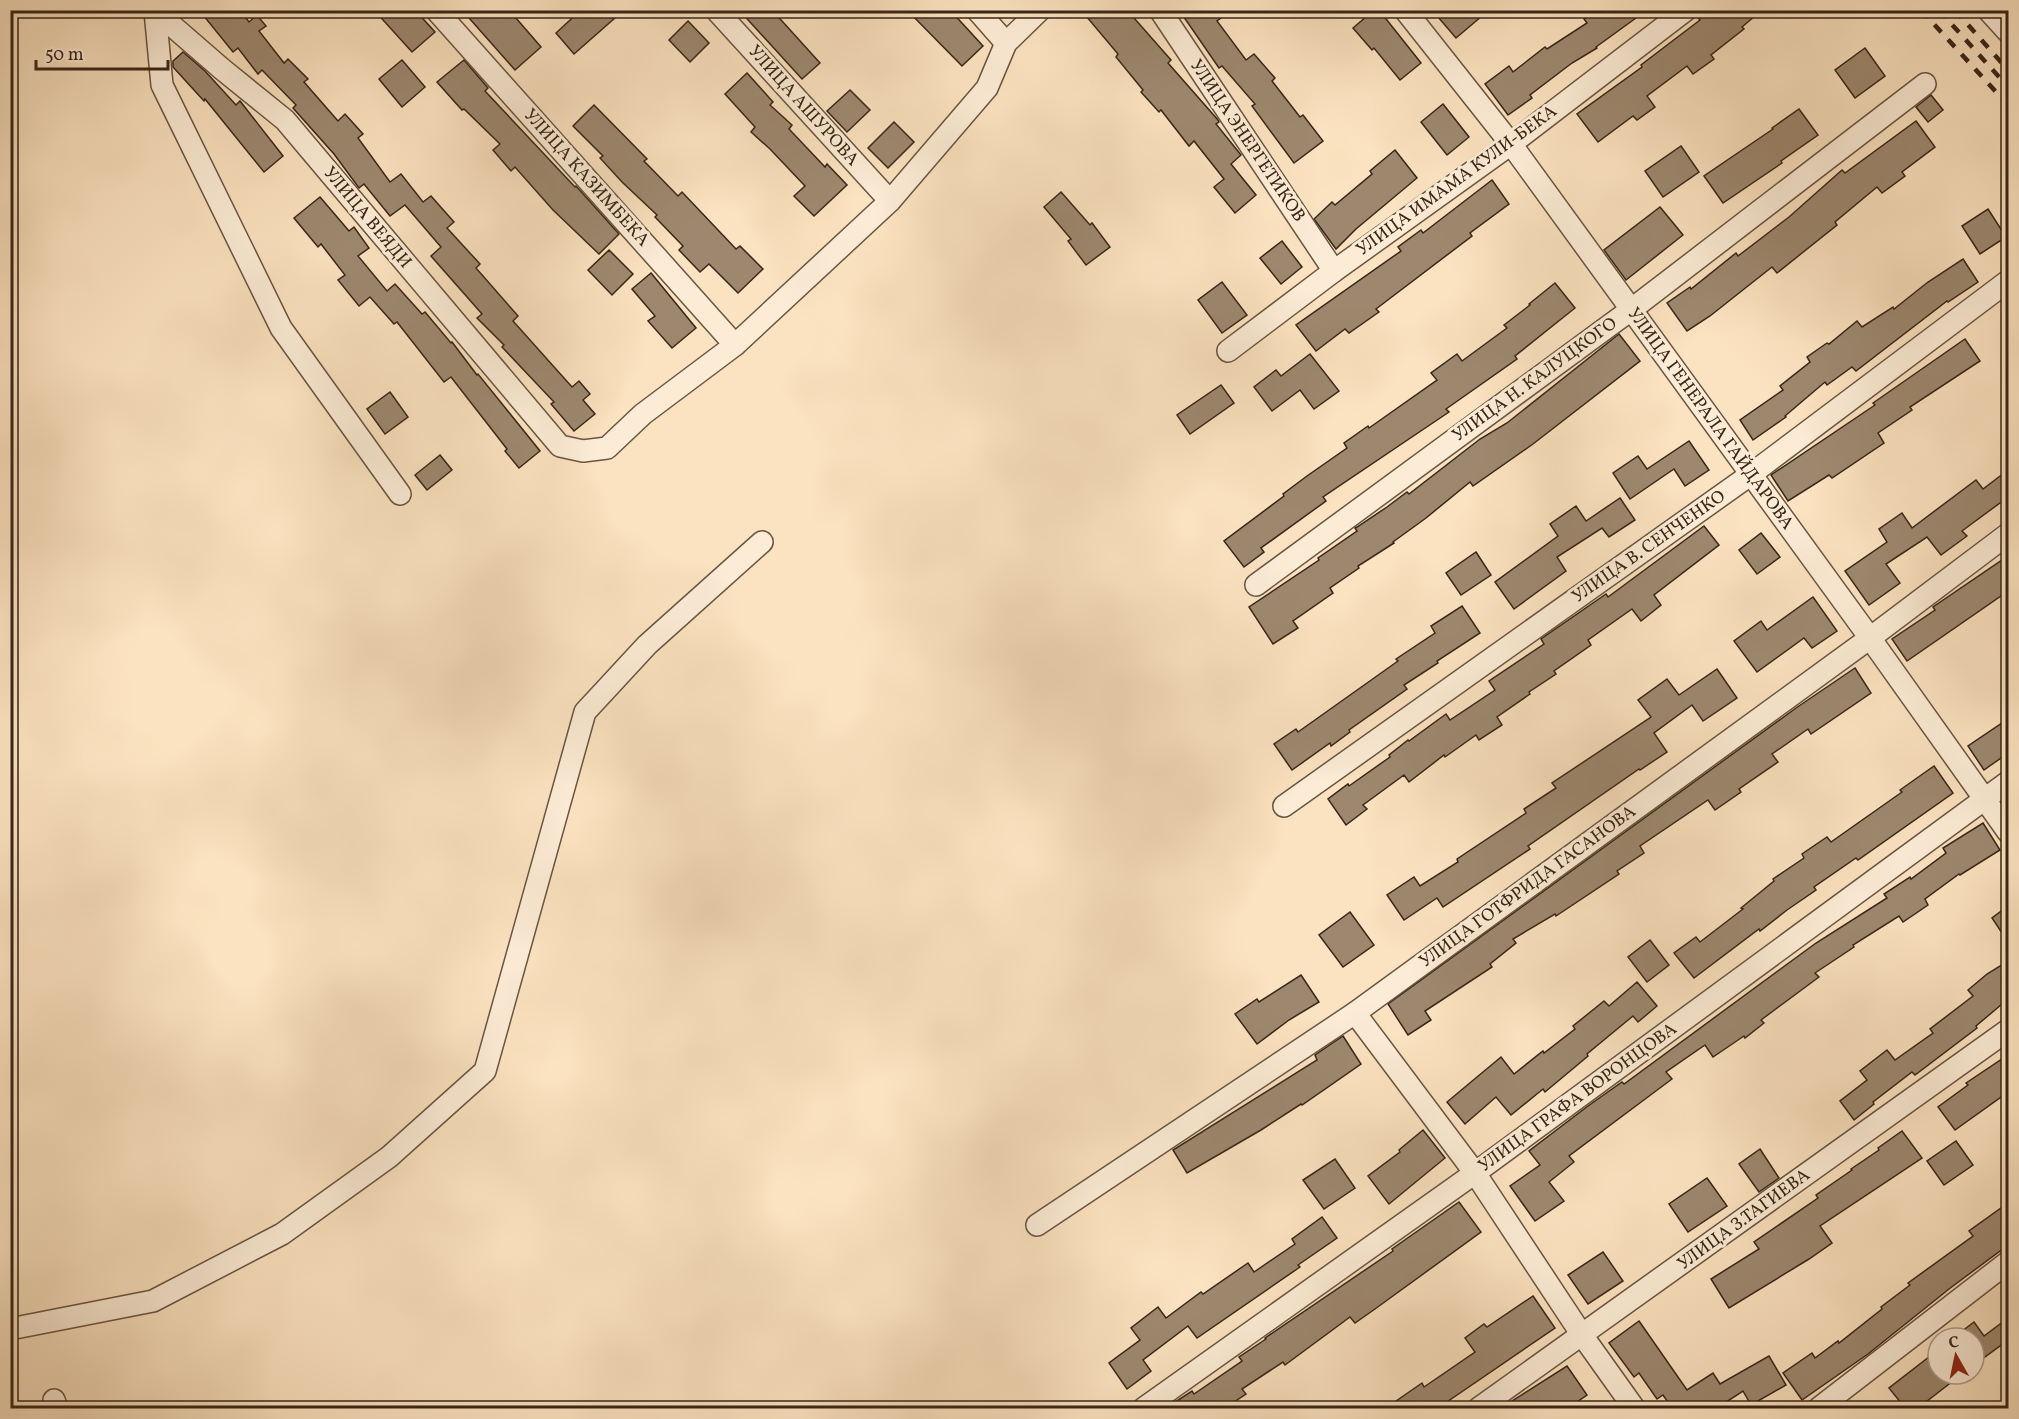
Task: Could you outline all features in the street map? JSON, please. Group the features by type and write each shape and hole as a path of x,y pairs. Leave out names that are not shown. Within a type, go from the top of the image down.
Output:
{"street":[{"name":"УЛИЦА КАЗИМБЕКА","path":"436,10 735,345"},
{"name":"УЛИЦА АШУРОВА","path":"716,10 890,201"},
{"path":"976,10 1006,44"},
{"path":"735,345 890,201 987,88 1006,44 1040,10"},
{"name":"УЛИЦА ЭНЕРГЕТИКОВ","path":"1160,10 1334,271"},
{"name":"УЛИЦА ГЕНЕРАЛА ГАЙДАРОВА","path":"1405,10 1511,144 2008,832"},
{"name":"УЛИЦА ИМАМА КУЛИ-БЕКА","path":"1228,351 1334,271 1511,144 1686,10"},
{"path":"1988,10 2008,32"},
{"path":"155,11 162,85 281,328 400,494"},
{"name":"УЛИЦА ВЕЯДИ","path":"155,11 285,120 560,446 583,451 607,448 643,414 735,345"},
{"name":"УЛИЦА Н. КАЛУЦКОГО","path":"1256,585 1632,309 1925,84"},
{"name":"УЛИЦА В. СЕНЧЕНКО","path":"1284,806 1750,475 2008,281"},
{"name":"УЛИЦА ГОТФРИДА ГАСАНОВА","path":"1037,1225 1354,1013 1870,638 2008,534"},
{"path":"10,1329 153,1301 282,1234 389,1157 485,1071 585,712 647,645 762,542"},
{"name":"УЛИЦА ГРАФА ВОРОНЦОВА","path":"1144,1408 1475,1173 2008,782"},
{"path":"1354,1013 1475,1173 1582,1335 1634,1408"},
{"name":"УЛИЦА З.ТАГИЕВА","path":"1479,1408 2008,1030"},
{"path":"1819,1408 2008,1262"}],"building":[{"path":"199,10 240,10 249,22 257,15 266,26 259,31 284,63 288,59 308,79 304,82 338,121 345,114 363,134 358,138 390,182 401,174 423,202 431,196 454,222 447,228 480,264 476,268 518,316 513,321 572,387 579,381 590,394 583,400 595,414 574,431 551,404 554,402 477,318 482,314 431,256 441,247 405,205 390,216 364,184 359,188 334,154 293,108 296,105 262,70 258,74 238,48 233,52"},
{"path":"374,10 415,10 435,32 412,52"},
{"path":"462,10 509,10 541,47 515,70"},
{"path":"581,10 624,10 574,54 556,33"},
{"path":"739,10 772,10 820,63 802,79"},
{"path":"907,10 950,10 983,46 962,66"},
{"path":"1081,10 1127,10 1171,60 1168,63 1218,120 1216,124 1241,155 1231,164 1256,195 1235,213 1214,187 1224,179 1194,141 1189,146 1161,110 1159,112 1141,92 1143,90 1116,57 1118,54"},
{"path":"1179,10 1232,10 1217,21 1246,60 1254,54 1275,78 1272,81 1300,117 1303,115 1323,141 1294,163 1252,106 1255,104 1222,66 1219,68"},
{"path":"1374,10 1379,10 1421,63 1400,80 1374,48 1372,50 1353,28"},
{"path":"1432,10 1489,10 1456,38"},
{"path":"1597,10 1647,10 1597,48 1572,63 1530,95 1532,98 1508,115 1485,84 1509,66 1513,72 1545,47 1547,49 1587,23 1584,19"},
{"path":"1708,10 1762,10 1742,27 1744,29 1711,55 1714,59 1693,74 1687,66 1647,96 1655,107 1637,120 1633,116 1598,142 1577,114 1642,67 1641,65 1700,20 1698,18"},
{"path":"688,21 709,43 690,62 669,40"},
{"path":"1865,48 1885,76 1855,98 1835,70"},
{"path":"183,52 205,71 236,105 240,101 283,156 264,172 205,99 204,101 173,67 173,61"},
{"path":"402,60 425,87 402,107 379,79"},
{"path":"464,60 488,88 485,91 619,234 599,254 553,210 515,167 511,171 493,150 500,144 464,109 462,110 437,82"},
{"path":"747,73 773,102 770,105 792,125 789,129 825,167 827,164 847,185 814,216 794,196 805,186 751,132 755,127 725,94"},
{"path":"850,90 870,110 847,132 827,111"},
{"path":"1931,95 1943,110 1928,122 1916,107"},
{"path":"1443,104 1469,137 1447,155 1421,122"},
{"path":"594,105 647,159 644,161 678,196 682,192 736,249 740,246 763,269 738,293 709,264 700,272 679,250 683,246 655,217 657,215 622,182 600,158 603,156 573,126"},
{"path":"1799,109 1818,135 1781,161 1782,163 1723,203 1704,176"},
{"path":"1916,121 1935,147 1902,172 1905,176 1882,193 1877,187 1835,222 1837,225 1777,273 1772,267 1710,316 1687,331 1667,303 1690,287 1691,289 1736,253 1738,256 1789,217 1842,170 1845,173"},
{"path":"894,122 914,142 888,168 868,148"},
{"path":"1681,146 1699,172 1663,197 1645,171"},
{"path":"1395,150 1417,178 1356,229 1336,249 1314,219 1332,202 1335,205 1372,174 1370,171"},
{"path":"1492,180 1509,204 1470,233 1472,236 1376,309 1379,312 1349,333 1345,329 1316,351 1296,325 1401,251 1398,247 1421,230 1423,233"},
{"path":"1061,192 1090,225 1092,223 1110,247 1086,265 1068,241 1071,239 1044,207"},
{"path":"320,197 349,231 354,227 369,248 358,256 387,291 395,284 422,314 425,312 540,451 519,468 451,377 444,382 397,322 394,324 370,297 359,306 338,280 345,275 321,244 318,247 294,218"},
{"path":"1660,207 1683,235 1626,280 1604,250"},
{"path":"1988,209 2006,237 1980,254 1962,226"},
{"path":"1282,241 1302,267 1281,284 1260,258"},
{"path":"609,250 633,274 612,295 588,270"},
{"path":"1963,259 1978,282 1947,301 1856,371 1852,367 1827,385 1825,382 1786,417 1753,440 1740,420 1783,390 1780,386 1810,362 1807,357 1827,343 1829,344 1857,321 1862,327 1893,307 1894,309 1928,282"},
{"path":"651,273 696,328 672,348 648,321 655,316 632,289"},
{"path":"1222,282 1247,315 1222,333 1198,300"},
{"path":"1555,283 1575,308 1515,356 1517,359 1446,409 1449,412 1323,497 1326,501 1261,548 1264,552 1244,567 1224,541 1284,496 1283,494 1347,448 1344,443 1437,380 1431,373 1457,354 1462,361 1507,328 1504,325"},
{"path":"1619,334 1640,361 1533,444 1473,486 1470,482 1394,543 1358,566 1359,568 1330,588 1333,593 1293,621 1298,628 1273,644 1249,607 1319,560 1318,558 1357,531 1355,528 1407,492 1409,494 1480,439 1507,423"},
{"path":"1965,339 1980,361 1910,407 1912,410 1878,433 1884,443 1832,478 1829,475 1788,501 1771,475 1875,405 1873,403"},
{"path":"1310,354 1339,391 1314,409 1300,390 1272,411 1254,387 1276,370 1281,376"},
{"path":"1221,385 1234,403 1190,434 1177,415"},
{"path":"390,392 408,417 385,434 367,409"},
{"path":"1689,441 1709,470 1685,486 1674,469 1630,499 1613,473 1638,456 1647,469"},
{"path":"440,455 452,470 427,490 415,475"},
{"path":"2008,470 2008,497 1962,531 1967,536 1941,555 1927,537 1886,564 1900,583 1869,605 1845,571 1887,542 1879,529 1902,513 1912,528 1976,480 1983,489"},
{"path":"1620,498 1635,520 1609,537 1602,528 1557,557 1566,571 1514,609 1495,582 1558,536 1550,524 1576,506 1586,521"},
{"path":"1704,526 1719,545 1654,595 1661,605 1641,621 1632,609 1588,640 1591,645 1554,671 1556,674 1497,717 1502,725 1479,740 1476,735 1445,757 1444,755 1409,782 1404,775 1363,805 1367,809 1346,825 1328,799 1390,757 1389,755 1408,740 1446,714 1450,720 1495,690 1489,681 1544,644 1541,639 1606,594 1608,597"},
{"path":"1761,533 1780,557 1757,574 1739,550"},
{"path":"1476,552 1491,575 1461,595 1446,573"},
{"path":"2008,556 2008,591 1907,661 1892,639 1935,610 1933,607"},
{"path":"1813,597 1837,631 1812,648 1804,638 1757,672 1734,641 1761,621 1767,630"},
{"path":"1462,606 1480,633 1404,685 1407,689 1349,730 1350,732 1331,746 1330,743 1292,770 1274,744 1296,729 1298,732 1398,661 1396,659 1435,633 1431,626"},
{"path":"1855,668 1871,693 1811,734 1808,729 1772,754 1778,762 1739,789 1741,792 1715,810 1708,800 1640,846 1644,853 1617,871 1619,874 1556,916 1555,914 1513,939 1516,943 1490,964 1492,967 1425,1011 1431,1020 1408,1035 1388,1004 1796,708"},
{"path":"1717,669 1737,698 1703,721 1692,705 1654,733 1667,752 1639,769 1528,846 1530,849 1443,907 1437,898 1404,920 1387,895 1414,877 1420,886 1458,862 1457,859 1526,813 1524,809 1556,788 1552,783 1651,717 1638,700 1667,679 1679,695"},
{"path":"2008,719 2008,753 1984,770 1968,746"},
{"path":"1934,766 1953,793 1858,860 1856,858 1814,887 1816,890 1694,978 1674,953 1696,937 1700,942 1743,909 1741,908 1774,881 1773,879 1804,858 1802,854 1827,837 1831,842 1902,792 1900,790"},
{"path":"1983,823 2000,850 1959,874 1925,899 1928,905 1903,922 1899,916 1853,945 1854,947 1815,973 1819,977 1761,1020 1764,1023 1745,1038 1744,1036 1713,1057 1705,1045 1666,1072 1672,1079 1569,1156 1574,1162 1549,1182 1564,1201 1535,1221 1510,1186 1540,1165 1529,1151 1588,1106 1622,1082 1624,1084 1816,943 1887,898 1884,894 1910,877 1911,879 1946,853 1943,848"},
{"path":"2008,906 2008,942 1992,918"},
{"path":"1350,912 1374,945 1343,967 1319,935"},
{"path":"1650,940 1669,965 1647,982 1628,957"},
{"path":"2008,961 2008,999 1976,1026 1977,1028 1915,1075 1912,1072 1854,1120 1840,1101 1867,1080 1860,1071 1887,1050 1895,1060 1933,1033 1930,1029 1973,996 1968,990 1987,974"},
{"path":"1301,975 1319,1002 1289,1020 1257,1044 1235,1014 1257,999 1259,1002"},
{"path":"1637,982 1657,1006 1638,1022 1633,1016 1545,1092 1543,1089 1511,1115 1496,1097 1465,1124 1447,1102 1501,1057 1514,1074 1575,1029 1573,1026 1604,1001 1609,1006"},
{"path":"1343,1036 1361,1064 1302,1105 1187,1173 1173,1150 1317,1060 1315,1055"},
{"path":"2008,1055 2008,1092 1955,1130 1938,1107 1968,1085 1966,1083"},
{"path":"1423,1130 1445,1158 1389,1204 1368,1176 1400,1152 1399,1150"},
{"path":"1902,1131 1922,1158 1820,1226 1832,1243 1729,1308 1711,1279 1759,1249 1754,1242 1818,1198 1816,1195"},
{"path":"1956,1141 1973,1165 1944,1185 1927,1161"},
{"path":"1760,1149 1779,1178 1759,1192 1739,1164"},
{"path":"1335,1159 1355,1188 1324,1209 1303,1180"},
{"path":"1707,1178 1727,1206 1688,1232 1669,1204"},
{"path":"1459,1202 1481,1232 1375,1309 1355,1323 1350,1317 1285,1365 1283,1362 1242,1389 1246,1394 1225,1408 1166,1408 1192,1391 1194,1394 1242,1361 1239,1357 1393,1251 1392,1249"},
{"path":"2008,1203 2008,1245 1868,1354 1802,1400 1783,1373 1812,1353 1815,1358 1838,1341 1839,1343 1910,1285 1908,1283 1973,1236 1969,1231"},
{"path":"1322,1217 1337,1238 1298,1265 1300,1267 1197,1338 1188,1326 1143,1360 1151,1371 1127,1389 1109,1363 1140,1340 1131,1328 1158,1307 1166,1318 1201,1292 1203,1294 1248,1263 1254,1272 1295,1244 1292,1239"},
{"path":"1603,1252 1623,1281 1588,1304 1568,1275"},
{"path":"1533,1296 1555,1328 1438,1408 1386,1408 1422,1383 1424,1387 1475,1352 1465,1338 1484,1324 1487,1327"},
{"path":"2008,1318 2008,1340 1986,1356 1986,1334"},
{"path":"1639,1321 1687,1390 1713,1373 1720,1384 1769,1356 1786,1385 1751,1405 1743,1391 1717,1408 1672,1408 1663,1395 1657,1399 1639,1373 1634,1377 1609,1343"},
{"path":"1926,1359 1926,1386 1946,1386 1918,1408 1905,1408 1889,1388"},
{"path":"1567,1366 1587,1395 1568,1408 1501,1408"}],"railway":[{"path":"1921,10 2008,105"},
{"path":"1939,10 2008,87"},
{"path":"1955,10 2008,70"}]}
